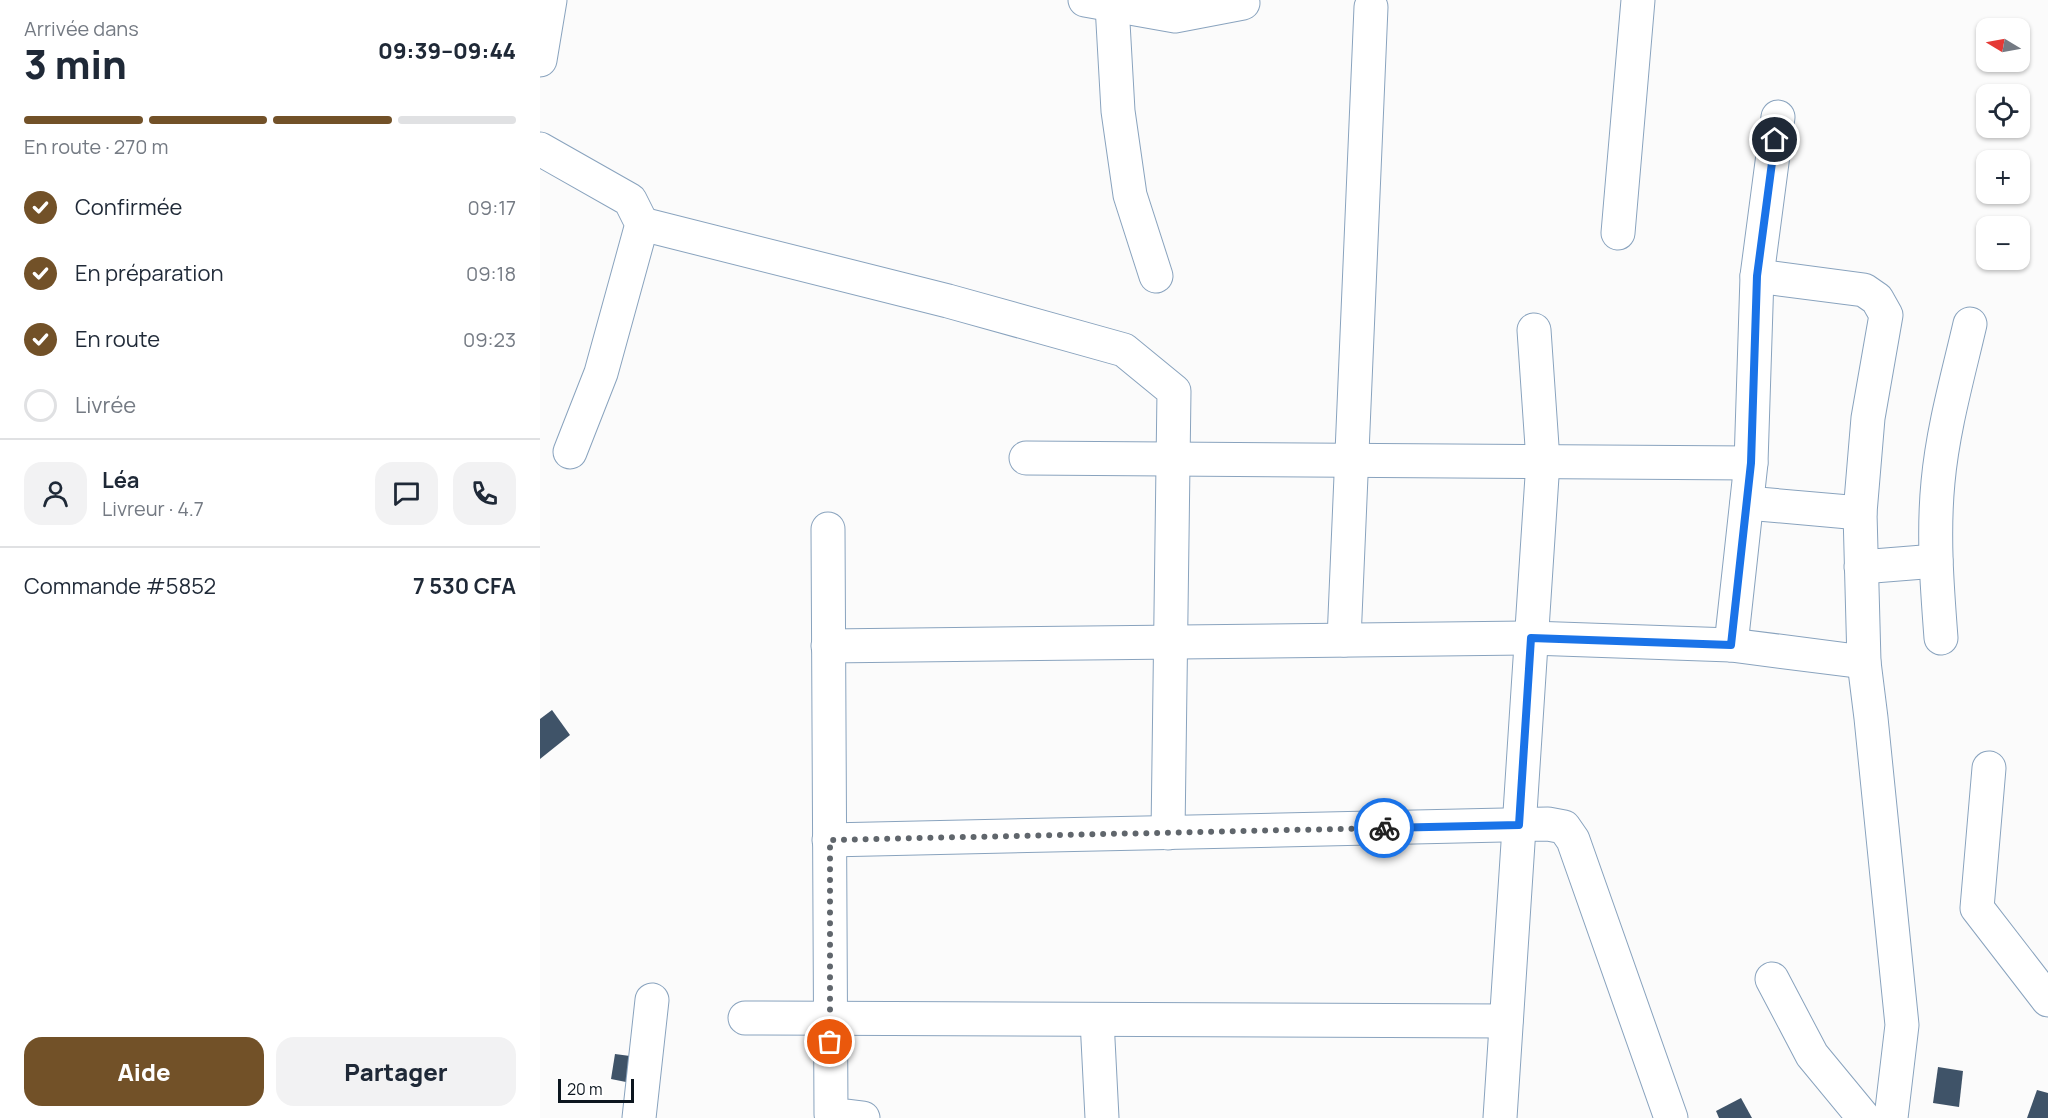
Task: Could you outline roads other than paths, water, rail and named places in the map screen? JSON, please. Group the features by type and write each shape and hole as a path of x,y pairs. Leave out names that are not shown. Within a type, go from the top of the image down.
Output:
{"street":[{"path":"540,60 550,0"},
{"path":"1618,233 1638,0"},
{"path":"1156,276 1130,195 1118,111 1098,2 1175,16 1244,3"},
{"path":"1344,640 1371,7"},
{"path":"1731,645 1751,463 1757,276 1778,117"},
{"path":"540,149 630,200 642,224 602,373 570,452"},
{"path":"642,224 948,301 1124,350 1174,392 1168,833"},
{"path":"1757,276 1864,290 1877,299 1886,315 1868,418 1860,513 1864,662 1902,1025 1891,1118"},
{"path":"1941,638 1936,561 1938,481 1950,406 1971,324"},
{"path":"1500,1118 1543,461 1534,330"},
{"path":"1026,458 1751,463"},
{"path":"1747,503 1860,513"},
{"path":"828,529 831,1114 863,1118"},
{"path":"1861,567 1936,561"},
{"path":"828,646 1531,638 1731,645 1864,662"},
{"path":"1989,768 1977,908 2048,1000"},
{"path":"830,840 1519,825 1564,827 1573,840 1671,1118"},
{"path":"1772,979 1812,1055 1864,1118"},
{"path":"639,1118 652,1000"},
{"path":"745,1018 1506,1021"},
{"path":"1097,1020 1102,1118"}]}
